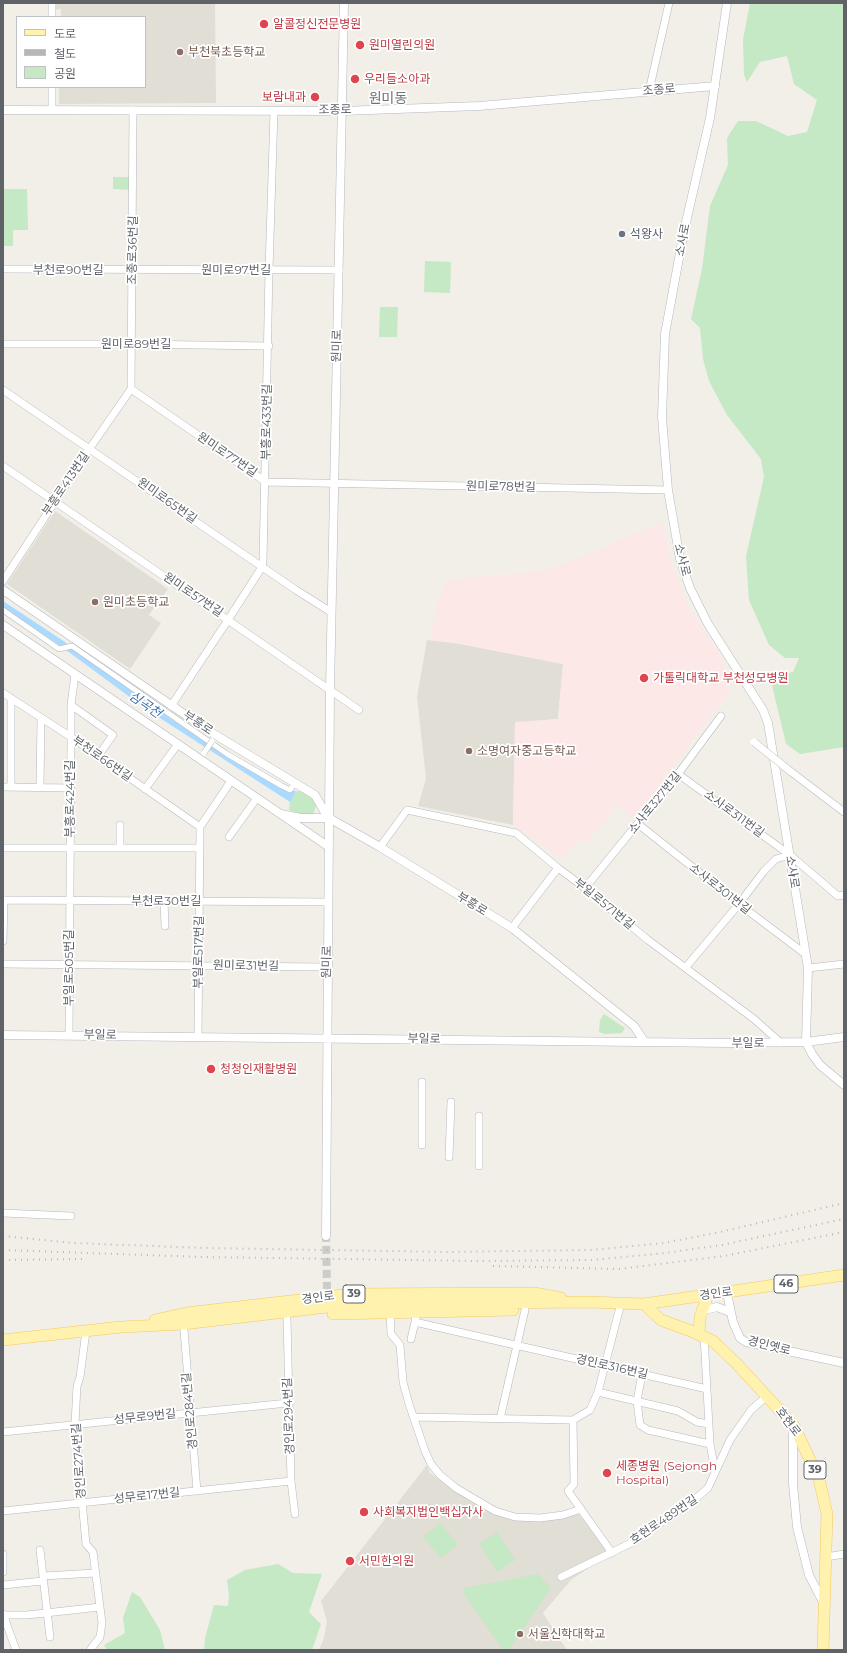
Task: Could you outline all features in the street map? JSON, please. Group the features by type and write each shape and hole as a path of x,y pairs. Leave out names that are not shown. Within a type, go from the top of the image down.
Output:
{"main road":[{"name":"경인로","path":"3,1340 86,1330 183,1324 327,1307 372,1304 588,1302 644,1304 844,1275"},
{"name":"경인로","path":"121,1327 186,1313 352,1294 534,1292 588,1302"},
{"path":"702,1335 698,1325 701,1311 708,1295"},
{"name":"경인로","path":"121,1327 184,1330 330,1314 390,1313 415,1317 525,1310 558,1310 588,1302"},
{"name":"호현로","path":"644,1304 661,1320 702,1335 713,1341 737,1364 794,1426 819,1479 827,1514 823,1650"}],"street":[{"path":"52,3 52,16"},
{"name":"원미로","path":"326,1236 330,689 344,3"},
{"path":"649,91 669,3"},
{"name":"소사로","path":"727,3 710,118 684,231 664,334 662,417 668,490 680,559 690,588 708,624 763,710 768,723 790,855 804,953 808,968 806,1042"},
{"name":"조종로","path":"3,110 342,111 479,106 715,86"},
{"path":"52,88 52,110"},
{"name":"조종로36번길","path":"131,389 133,110"},
{"name":"부흥로433번길","path":"171,706 262,567 266,482 269,270 274,111"},
{"name":"부천로90번길","path":"3,269 132,270"},
{"name":"원미로97번길","path":"132,270 339,270"},
{"name":"원미로89번길","path":"3,344 268,346"},
{"name":"원미로77번길","path":"131,389 266,482 334,483"},
{"name":"부흥로413번길","path":"3,580 90,448 131,389"},
{"name":"원미로65번길","path":"3,390 296,590 332,612"},
{"name":"원미로57번길","path":"3,466 330,689"},
{"name":"원미로78번길","path":"334,483 668,490"},
{"name":"부흥로","path":"3,590 171,706 214,738 314,795 329,818 380,847 512,928 634,1026 644,1041"},
{"path":"3,610 59,649 72,646 233,757 290,790 293,786"},
{"name":"부흥로","path":"3,625 178,744 202,756 231,781 328,847"},
{"name":"부흥로424번길","path":"70,901 71,705 75,674"},
{"path":"330,689 359,710"},
{"name":"부천로66번길","path":"3,693 71,737 200,827"},
{"path":"11,698 7,787 70,788"},
{"path":"71,705 113,735 98,756"},
{"name":"소사로327번길","path":"585,888 678,774 722,716"},
{"path":"40,788 41,718"},
{"path":"202,756 214,738"},
{"path":"754,742 844,812"},
{"path":"146,789 178,744"},
{"name":"소사로311번길","path":"678,774 790,855 838,896 844,895"},
{"path":"200,827 231,781"},
{"path":"228,836 257,798"},
{"name":"부일로571번길","path":"380,847 407,810 516,833 648,940 686,967 782,1043"},
{"name":"부흥로","path":"281,814 301,818 329,818"},
{"name":"소사로301번길","path":"638,824 804,953"},
{"path":"120,825 120,848"},
{"name":"부일로517번길","path":"198,1037 200,827"},
{"path":"3,848 200,848"},
{"path":"686,967 776,859 790,855"},
{"path":"512,928 558,868"},
{"path":"3,900 3,940"},
{"name":"부천로30번길","path":"3,900 328,902"},
{"name":"부일로505번길","path":"69,1035 70,901"},
{"path":"164,901 164,926"},
{"name":"원미로31번길","path":"3,964 327,967"},
{"path":"808,968 844,964"},
{"name":"부일로","path":"3,1034 782,1043 806,1042 844,1037"},
{"path":"806,1042 820,1065 844,1085"},
{"path":"422,1082 422,1145"},
{"path":"449,1157 451,1102"},
{"path":"479,1116 479,1166"},
{"path":"3,1213 71,1216"},
{"name":"경인옛로","path":"727,1293 730,1312 736,1331 740,1338 746,1342 844,1363"},
{"path":"337,1303 565,1298"},
{"path":"414,1417 573,1420 590,1410 598,1392 621,1303"},
{"path":"121,1327 188,1318 314,1306"},
{"path":"701,1311 717,1307 730,1312"},
{"path":"500,1419 525,1310"},
{"path":"390,1313 390,1334 400,1345 403,1382 425,1451 431,1464 440,1475 456,1488 495,1511 516,1517 540,1518 563,1515 581,1509"},
{"path":"411,1340 415,1317"},
{"name":"경인로","path":"415,1317 517,1345"},
{"name":"경인로294번길","path":"287,1319 291,1481 295,1514"},
{"name":"경인로274번길","path":"86,1330 80,1377 77,1386 74,1424 86,1544 93,1552 96,1573"},
{"name":"경인로284번길","path":"184,1330 197,1491"},
{"path":"702,1335 710,1444 715,1471"},
{"name":"경인로316번길","path":"517,1345 707,1389"},
{"path":"642,1374 637,1401 640,1425 648,1430 710,1444"},
{"path":"598,1392 678,1411 697,1422 709,1424"},
{"name":"호현로489번길","path":"561,1576 631,1543 694,1500 708,1488 730,1440 740,1423 751,1410 767,1396"},
{"name":"성무로9번길","path":"3,1432 288,1403"},
{"path":"573,1420 574,1484 568,1491 612,1553"},
{"path":"794,1426 793,1484 797,1527 809,1575 824,1604"},
{"name":"성무로17번길","path":"3,1511 291,1481"},
{"path":"40,1550 50,1637"},
{"path":"3,1572 4,1554"},
{"path":"826,1557 844,1554"},
{"path":"3,1585 43,1578 96,1573 102,1630 100,1637 90,1650"},
{"path":"16,1650 3,1614 47,1613 100,1607"}],"shaded area":[{"name":"부천북초등학교","path":"52,3 215,3 216,103 59,104 59,88 146,88 146,16 61,16 61,9 52,10"},
{"name":"원미초등학교","path":"55,511 168,589 149,615 161,623 130,669 7,584"},
{"name":"가톨릭대학교 부천성모병원","path":"662,521 671,563 687,605 722,658 729,692 635,818 617,805 586,844 581,840 560,858 513,825 515,722 558,719 563,664 455,643 430,640 438,601 447,580 549,570 594,552"},
{"name":"소명여자중고등학교","path":"427,640 455,643 563,664 558,719 515,723 513,825 418,806 426,779 417,697"},
{"name":"서울신학대학교","path":"427,1465 430,1473 476,1505 510,1519 578,1513 609,1554 571,1580 543,1613 567,1650 319,1650 324,1638 327,1621 321,1601"}],"green space":[{"path":"750,3 844,3 844,747 800,754 786,744 770,677 793,672 799,658 785,658 769,645 749,600 746,556 764,477 761,459 727,415 709,381 703,359 700,328 691,319 702,269 710,206 728,165 727,138 738,121 756,121 788,136 807,132 817,100 794,84 787,56 760,62 747,82 744,75 743,40"},
{"path":"113,177 133,177 133,190 113,189"},
{"path":"3,189 27,189 28,230 13,230 13,246 3,246"},
{"path":"425,261 451,262 450,293 424,292"},
{"path":"380,307 398,307 397,337 379,337"},
{"path":"296,791 307,794 312,799 316,806 313,814 302,815 289,810 290,802"},
{"path":"604,1014 625,1028 622,1033 605,1034 599,1032 600,1020"},
{"path":"440,1523 458,1544 441,1558 423,1537"},
{"path":"497,1532 515,1560 497,1572 479,1544"},
{"path":"278,1564 293,1573 322,1574 309,1612 321,1624 312,1650 204,1650 205,1638 214,1605 228,1606 229,1595 227,1580 245,1570"},
{"path":"538,1574 551,1588 509,1650 503,1650 465,1595 464,1588"},
{"path":"132,1592 140,1597 160,1630 165,1650 107,1650 104,1645 125,1633 123,1618"}],"water":[{"name":"심곡천","path":"3,601 62,640 171,719 226,756 282,789 296,791 290,802 146,709 62,647 3,607"}],"tunnel":[{"path":"322,1301 327,1288 326,1236"}],"railway":[{"path":"3,1236 74,1243 205,1248 447,1252 592,1250 664,1243 720,1232 844,1203"},
{"path":"3,1250 204,1257 479,1261 592,1260 665,1253 722,1245 844,1219"},
{"path":"493,1266 619,1269 724,1256 844,1232"},
{"path":"3,1260 85,1259"}],"place":[{"name":"알콜정신전문병원","path":"264,24"},
{"name":"원미열린의원","path":"360,45"},
{"name":"부천북초등학교","path":"180,52"},
{"name":"우리들소아과","path":"355,79"},
{"name":"보람내과","path":"315,97"},
{"name":"석왕사","path":"622,234"},
{"name":"원미초등학교","path":"95,602"},
{"name":"가톨릭대학교 부천성모병원","path":"644,678"},
{"name":"소명여자중고등학교","path":"469,751"},
{"name":"청청인재활병원","path":"211,1069"},
{"name":"세종병원 (Sejongh Hospital)","path":"607,1473"},
{"name":"사회복지법인백십자사","path":"364,1512"},
{"name":"서민한의원","path":"350,1561"},
{"name":"서울신학대학교","path":"520,1634"}],"district":[{"name":"원미동","path":"388,99"}]}
